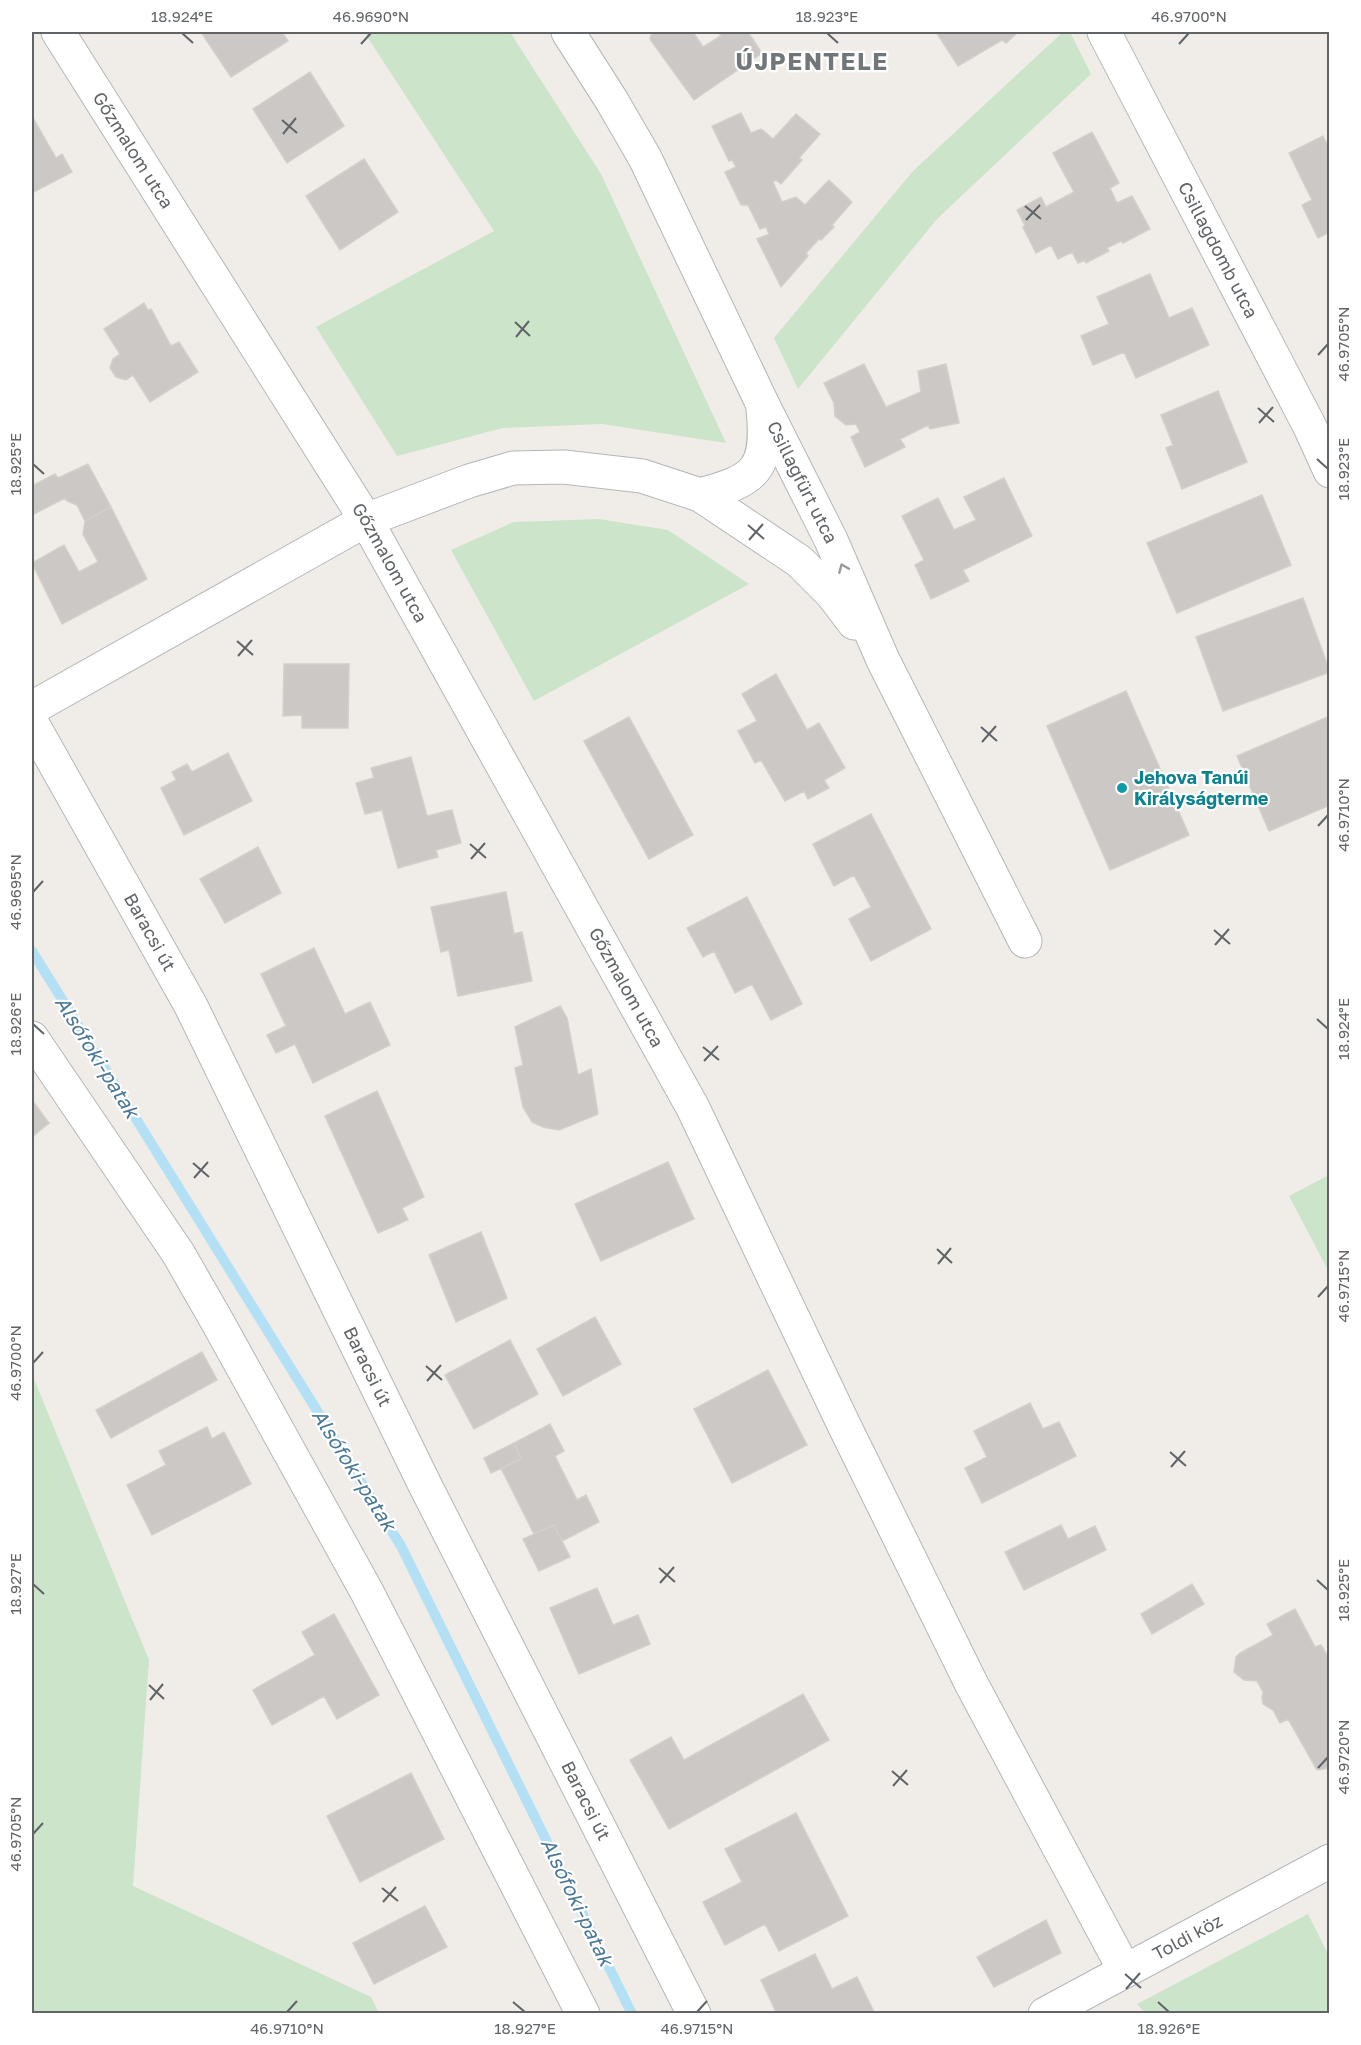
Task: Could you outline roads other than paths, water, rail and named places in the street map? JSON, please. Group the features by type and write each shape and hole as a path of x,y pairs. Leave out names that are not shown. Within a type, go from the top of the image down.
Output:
{"street":[{"name":"Gőzmalom utca","path":"58,32 366,520 693,1108 844,1425 971,1683 1125,1971"},
{"name":"Csillagfürt utca","path":"568,32 612,100 645,158 763,405 831,540 883,660 1025,941"},
{"name":"Csillagdomb utca","path":"1104,32 1310,427 1329,471"},
{"path":"700,495 734,486 753,471 763,455 766,436 763,405"},
{"path":"32,708 366,520 469,481 513,468 564,467 642,476 700,495 799,561 832,594 883,660"},
{"name":"Baracsi út","path":"32,723 191,1006 420,1474 694,2013"},
{"path":"32,1038 178,1253 223,1332 367,1592 583,2013"},
{"name":"Toldi köz","path":"1045,2013 1329,1861"}],"waterway":[{"name":"Alsófoki-patak","path":"32,951 401,1546 632,2014"}],"place":[{"name":"Jehova Tanúi Királyságterme","path":"1122,788"}],"district":[{"name":"ÚJPENTELE","path":"812,62"}]}
